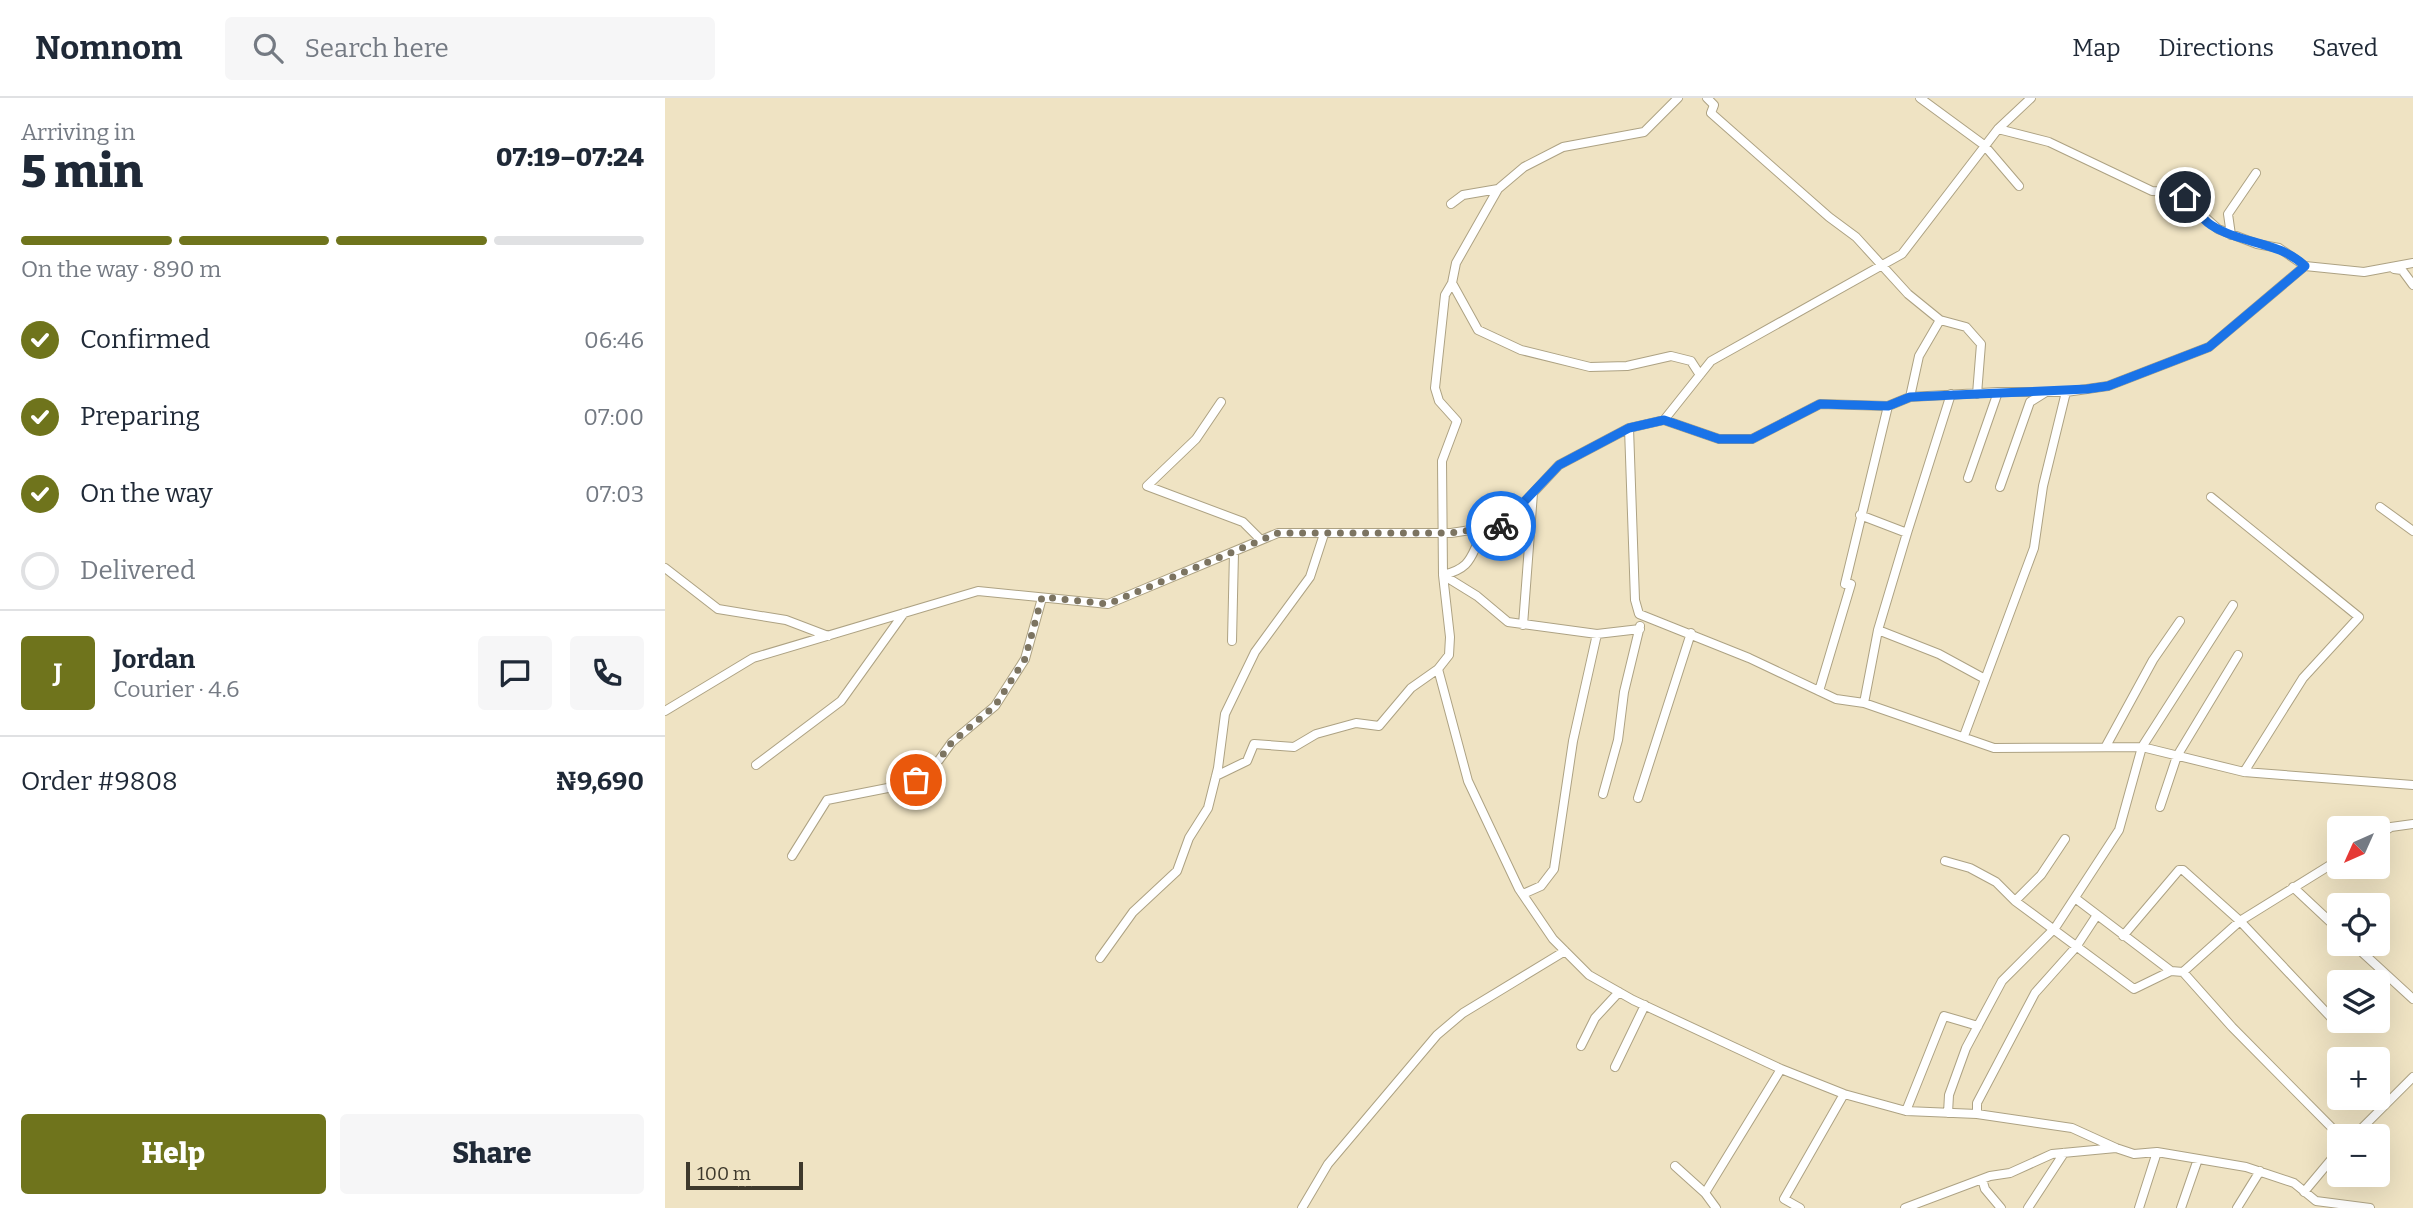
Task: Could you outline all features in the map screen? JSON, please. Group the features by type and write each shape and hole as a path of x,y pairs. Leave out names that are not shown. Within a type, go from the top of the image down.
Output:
{"street":[{"path":"1216,776 1247,761 1254,744 1294,747 1316,734 1356,723 1379,726 1411,688 1438,669 1448,655 1450,637 1443,575 1442,461 1457,421 1439,401 1435,388 1445,295 1452,283 1456,263 1498,189 1524,167 1563,148 1644,132 1678,98"},
{"path":"1707,98 1714,105 1711,113 1829,218 1856,237 1880,266 1940,320 1966,327 1981,344 1977,394"},
{"path":"1920,98 1984,145 2019,187"},
{"path":"1664,420 1711,361 1902,254 1984,145 2031,98"},
{"path":"1998,129 2049,142 2152,191 2177,192 2208,223 2231,235 2279,248 2305,266 2364,272 2413,263"},
{"path":"2231,235 2228,214 2256,173"},
{"path":"1451,204 1463,195 1498,189"},
{"path":"665,711 753,658 978,591 1108,604 1278,533 1442,533 1503,525 1559,465 1629,428 1664,420 1719,439 1752,439 1820,404 1888,406 1910,397 1998,392 2066,392 2108,386 2209,347 2305,266"},
{"path":"2391,268 2402,270 2413,285"},
{"path":"1452,283 1478,330 1521,350 1590,367 1627,366 1671,356 1691,361 1700,375"},
{"path":"1910,397 1920,356 1940,320"},
{"path":"1968,478 1998,392"},
{"path":"2000,487 2030,402 2046,392"},
{"path":"1965,736 2033,548 2043,486 2066,392"},
{"path":"1864,703 1878,630 1951,394"},
{"path":"1221,402 1196,439 1147,486 1243,522 1261,540"},
{"path":"1819,691 1848,584 1860,515 1888,406"},
{"path":"1603,794 1618,740 1624,692 1640,629 1635,600 1629,428"},
{"path":"1523,625 1533,493"},
{"path":"2211,497 2359,617 2303,678 2244,772"},
{"path":"2380,507 2413,531"},
{"path":"1860,515 1907,533"},
{"path":"1443,575 1458,571 1470,561 1487,528"},
{"path":"1100,958 1133,912 1177,871 1189,838 1207,808 1216,776 1225,714 1255,652 1310,577 1324,534"},
{"path":"1231,640 1234,552"},
{"path":"665,568 717,609 786,620 828,636"},
{"path":"1443,575 1477,596 1508,622 1598,635 1640,629"},
{"path":"792,856 827,800 916,780 939,760 952,742 995,706 1025,659 1042,597"},
{"path":"1948,1113 1949,1095 1962,1060 2002,981 2055,928 2119,831 2142,747 2233,605"},
{"path":"756,765 841,701 904,613"},
{"path":"1639,614 1691,633 1836,699 1864,703 1994,748 2142,747 2244,772 2413,785"},
{"path":"2106,746 2154,660 2180,621"},
{"path":"1878,630 1938,654 1985,679"},
{"path":"1638,797 1691,633"},
{"path":"1523,894 1541,886 1554,869 1573,741 1598,635"},
{"path":"2160,807 2177,756 2238,655"},
{"path":"1438,669 1468,781 1523,894 1553,939 1589,975 1645,1005 1781,1069 1844,1094 1906,1111 1977,1114 2072,1128 2134,1154 2157,1152 2260,1171 2294,1183 2316,1201 2370,1208"},
{"path":"2391,827 2413,824"},
{"path":"2015,901 2041,874 2065,839"},
{"path":"1945,861 1969,868 1996,882 2015,901 2134,989 2171,971 2183,972 2232,1027 2328,1124"},
{"path":"2183,972 2240,921 2327,867"},
{"path":"2123,936 2179,870 2193,877 2240,921 2327,1013"},
{"path":"2293,887 2327,919"},
{"path":"2075,898 2171,971"},
{"path":"1977,1114 1977,1103 2035,993 2076,947 2097,915"},
{"path":"1302,1208 1328,1164 1437,1035 1463,1013 1565,951"},
{"path":"2366,956 2412,997"},
{"path":"1581,1046 1595,1018 1619,992"},
{"path":"1615,1067 1645,1005"},
{"path":"1906,1111 1944,1016 1978,1026"},
{"path":"1705,1193 1781,1069"},
{"path":"2366,1124 2413,1076"},
{"path":"1800,1208 1784,1199 1844,1094"},
{"path":"1905,1208 1982,1179 2010,1173 2047,1156 2116,1148"},
{"path":"2139,1208 2157,1152"},
{"path":"2028,1208 2064,1153"},
{"path":"2181,1208 2198,1159"},
{"path":"2304,1192 2327,1165"},
{"path":"1675,1166 1705,1193 1716,1208"},
{"path":"2237,1208 2260,1171"},
{"path":"1982,1179 1985,1189 2001,1208"}],"way so far":[{"path":"916,780 939,760 952,742 995,706 1025,659 1042,597 1108,604 1278,533 1451,533 1501,526"}],"route":[{"path":"1501,526 1559,465 1629,428 1664,420 1719,439 1752,439 1820,404 1888,406 1910,397 1998,392 2066,392 2108,386 2166,361 2209,347 2305,266 2293,255 2279,248 2257,244 2218,229 2201,217 2185,197"}]}
